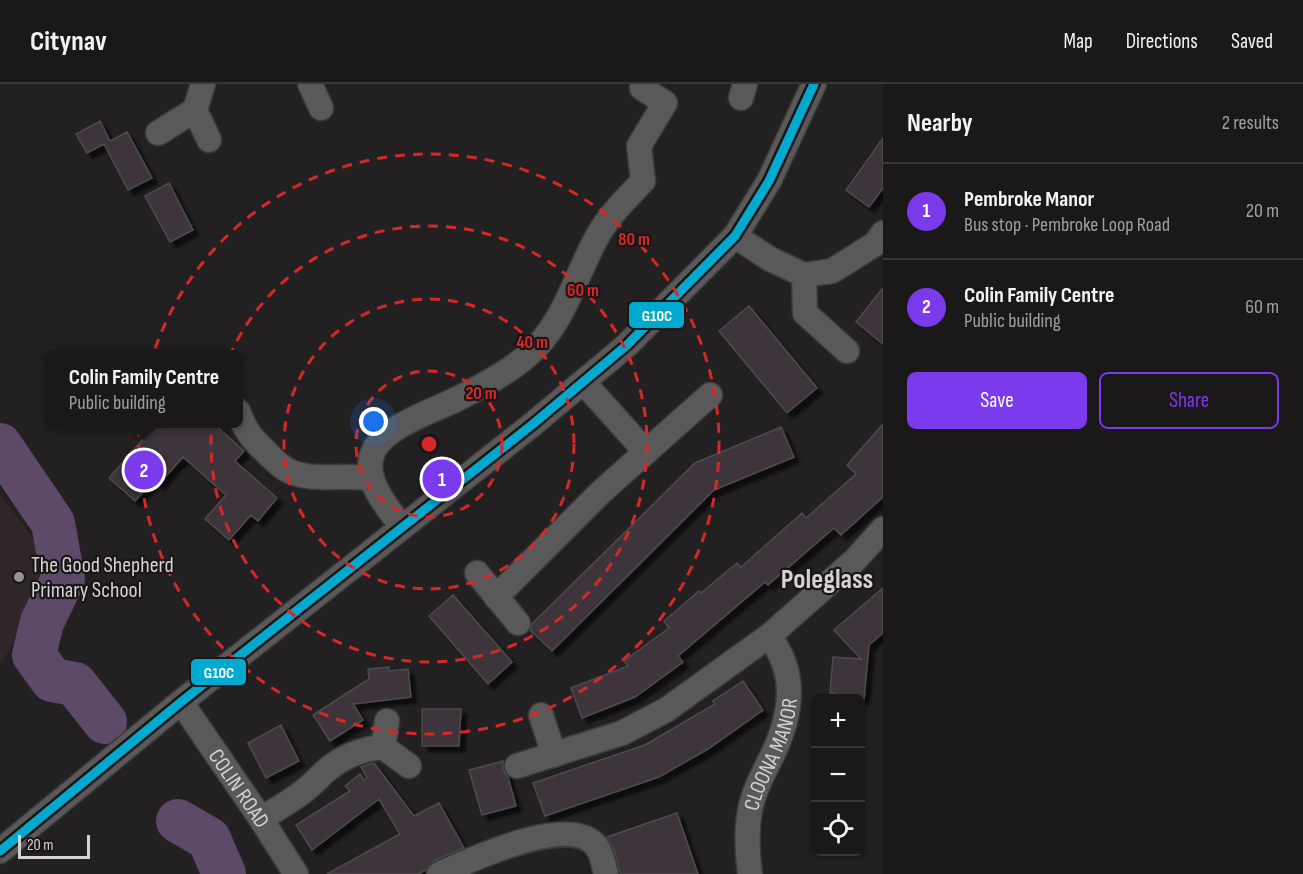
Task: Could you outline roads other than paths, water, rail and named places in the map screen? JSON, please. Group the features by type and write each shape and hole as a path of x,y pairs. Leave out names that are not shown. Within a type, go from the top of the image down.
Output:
{"street":[{"path":"158,133 195,110 203,84"},
{"path":"310,84 321,108"},
{"path":"0,851 181,702 584,382 627,345 735,237 769,181 814,84"},
{"path":"402,527 378,493 372,479 371,466 374,451 384,437 402,424 462,397 497,376 528,355 550,332 572,293 597,237 616,209 644,181 639,147 665,102 642,88"},
{"path":"195,110 209,140"},
{"path":"735,237 770,259 804,275 832,271 875,244 883,233"},
{"path":"804,275 805,313 847,351"},
{"path":"584,382 646,452"},
{"path":"496,597 601,492 710,395"},
{"path":"243,422 250,437 286,471 305,476 327,478 357,476 372,479"},
{"path":"517,765 622,733 666,710 769,636 855,560 883,529"},
{"path":"477,573 518,623"},
{"name":"CLOONA MANOR","path":"750,874 746,844 750,808 785,724 789,701 789,678 777,646 769,636"},
{"name":"COLIN ROAD","path":"181,702 296,874"},
{"path":"541,716 554,755"},
{"path":"383,747 387,721"},
{"path":"261,819 311,785 327,769 365,748 383,747 409,766"},
{"path":"439,874 480,856 547,834 578,834 597,847 606,874"}],"waterway":[{"path":"0,445 53,523 63,579 42,622 34,655 52,680 75,684 105,722"},
{"path":"178,821 209,839 224,874"}],"place":[{"name":"Colin Family Centre","path":"144,470"},
{"name":"Pembroke Manor","path":"442,479"},
{"name":"The Good Shepherd Primary School","path":"19,577"}],"district":[{"name":"Poleglass","path":"827,578"}]}
